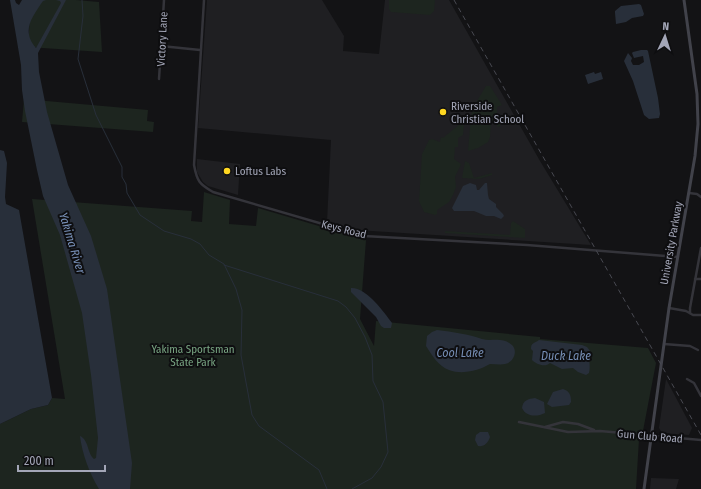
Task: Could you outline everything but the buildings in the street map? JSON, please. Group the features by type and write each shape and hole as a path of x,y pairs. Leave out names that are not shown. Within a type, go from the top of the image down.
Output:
{"main road":[{"name":"University Parkway","path":"644,489 669,308 697,143 699,93 684,0"}],"street":[{"name":"Victory Lane","path":"159,79 164,0"},
{"name":"Keys Road","path":"204,0 194,165 196,176 202,186 213,192 364,236 541,246 678,257"},
{"path":"161,46 200,50"},
{"path":"697,194 701,192"},
{"path":"689,193 701,196"},
{"path":"690,313 701,248"},
{"path":"695,279 701,279"},
{"path":"669,308 701,316"},
{"path":"664,344 690,346 698,350"},
{"path":"687,379 694,383 701,396"},
{"name":"Gun Club Road","path":"519,422 568,432 600,431"},
{"name":"Gun Club Road","path":"544,427 563,422 578,424 600,431 701,440"}],"shaded area":[{"path":"207,0 322,0 344,36 343,51 379,54 385,0 449,0 540,161 591,245 356,230 327,222 331,140 198,128"},
{"path":"197,159 240,164 238,195 208,186 203,182 197,172"},
{"path":"666,379 692,428 689,435 662,433 659,428"},
{"path":"651,478 679,479 676,489 650,489"}],"green space":[{"path":"31,0 76,0 99,2 102,52 28,47"},
{"path":"389,0 435,0 434,11 430,15 391,12 389,9"},
{"path":"486,86 490,86 502,105 497,107 497,115 501,116 500,126 497,127 497,123 491,123 488,142 478,148 468,151 471,116 474,106"},
{"path":"24,99 148,110 147,121 154,122 153,132 22,122"},
{"path":"460,124 464,124 463,135 458,138 458,147 455,147 454,159 461,164 455,177 456,187 453,195 449,202 437,210 437,214 435,215 424,212 419,201 422,154 429,140 432,139 440,142 441,137 443,138"},
{"path":"465,161 469,163 474,178 492,173 492,175 479,179 462,178"},
{"name":"Yakima Sportsman State Park","path":"204,192 230,200 229,224 256,226 258,208 366,240 360,319 374,346 376,321 540,337 540,339 648,348 656,363 642,436 639,439 636,489 0,489 0,424 31,409 48,405 52,398 65,399 32,199 192,211 191,221 202,222"},
{"path":"513,221 525,229 525,238 445,233 445,231 510,235 511,223"}],"water":[{"name":"Yakima River","path":"10,0 15,0 19,5 22,0 46,0 43,1 39,7 30,24 29,36 36,48 61,3 60,1 56,0 66,0 38,53 39,72 47,112 68,185 91,236 107,289 132,463 130,489 99,489 83,450 80,436 87,443 90,453 94,459 96,458 98,438 82,313 60,235 43,196 37,170 25,111 21,65"},
{"path":"641,5 644,14 643,16 632,18 626,22 616,24 615,11 621,6"},
{"path":"641,50 648,51 658,98 659,118 649,119 644,115 633,81 624,61 628,53 632,58 631,61 633,65 639,65 644,62 643,56 634,58 632,53"},
{"path":"594,72 595,74 601,72 603,79 588,84 585,75"},
{"path":"0,150 4,151 7,163 6,204 19,210 52,398 48,405 31,409 0,424"},
{"path":"470,183 476,185 477,190 479,190 485,183 487,183 489,199 496,204 496,207 503,214 504,216 501,219 494,216 486,216 474,211 454,211 452,208 463,186"},
{"path":"351,288 363,292 374,301 392,323 391,328 384,328 381,326 376,317 351,292"},
{"name":"Cool Lake","path":"437,330 466,334 486,340 501,340 508,342 514,347 515,350 513,359 505,364 490,364 483,368 466,372 449,370 438,363 426,346 427,336"},
{"name":"Duck Lake","path":"539,340 582,345 587,347 590,351 589,373 586,375 573,368 562,369 550,363 541,365 536,363 532,360 533,351 531,347 532,344"},
{"path":"563,389 569,392 571,402 569,405 552,407 547,404 553,392"},
{"path":"535,398 544,402 545,413 539,415 529,415 522,408 523,405 528,399"},
{"path":"480,432 488,432 490,437 486,444 478,446 475,440 476,435"}],"waterway":[{"path":"82,0 83,16 78,59 96,115 122,167 122,177 126,184 127,193 140,215 164,231 191,239 200,244 209,255 224,264 236,289 242,310 241,355 252,415 259,426 319,470 327,489"},
{"path":"224,265 338,301 346,307 355,318 372,355 373,381 383,402 388,452 381,467 372,478 352,489"}],"railway":[{"path":"454,0 701,435"}],"place":[{"name":"Riverside Christian School","path":"443,112"},
{"name":"Loftus Labs","path":"227,171"}]}
